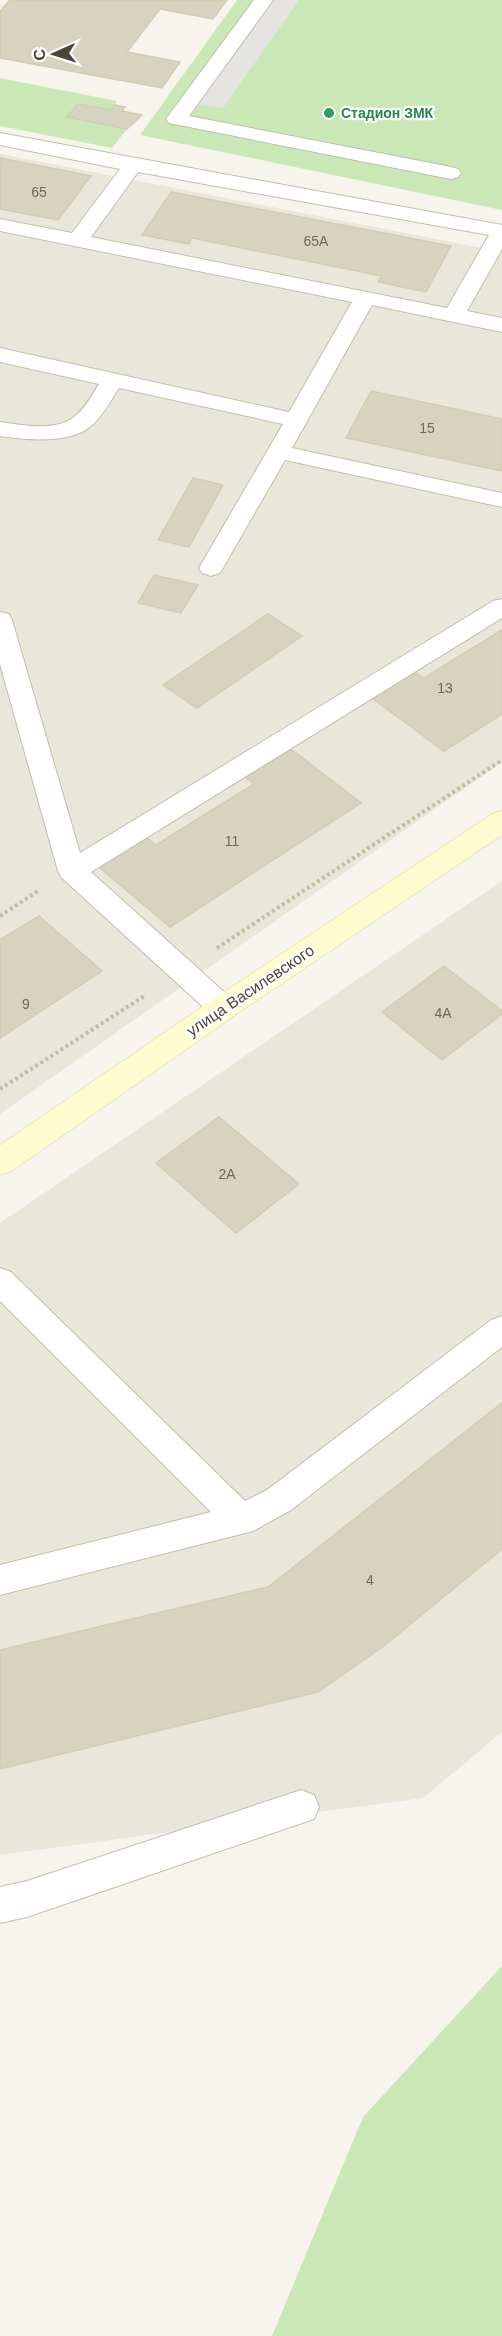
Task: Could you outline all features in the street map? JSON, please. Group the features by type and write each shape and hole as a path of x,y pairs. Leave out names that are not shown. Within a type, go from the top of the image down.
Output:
{"street":[{"name":"улица Василевского","path":"0,1162 223,1008 502,821"}],"lane":[{"path":"264,0 176,119 451,173"},
{"path":"0,139 502,231 454,315"},
{"path":"78,240 133,165"},
{"path":"0,225 502,325"},
{"path":"211,568 365,298"},
{"path":"0,355 296,420"},
{"path":"0,429 25,433 55,430 81,423 114,379"},
{"path":"278,452 502,500"},
{"path":"72,871 502,607"},
{"path":"0,620 72,871 223,1008"},
{"path":"0,1281 241,1520"},
{"path":"0,1580 241,1520 279,1500 502,1329"},
{"path":"0,1905 27,1899 301,1808"}],"path":[{"path":"0,1089 502,760"},
{"path":"0,916 32,895"}],"shaded area":[{"path":"273,0 299,0 223,108 198,104"},
{"path":"0,154 502,252 502,762 0,1114"},
{"path":"502,881 502,1732 423,1798 0,1855 0,1223"}],"green space":[{"name":"Стадион ЗМК","path":"237,0 502,0 502,210 140,135"},
{"path":"0,78 117,101 111,110 78,104 67,117 127,129 112,148 0,126"},
{"path":"502,1966 502,2336 272,2336 363,2117"}],"building":[{"path":"10,0 227,0 213,19 160,9 127,52 180,62 162,88 0,58 0,11"},
{"path":"78,104 111,110 115,105 125,107 122,111 142,115 127,129 67,117"},
{"path":"0,158 91,176 58,220 0,209"},
{"path":"171,192 451,246 426,292 378,282 382,276 192,238 189,244 142,235"},
{"path":"371,391 502,419 502,471 346,438"},
{"path":"193,478 223,485 189,547 158,540"},
{"path":"154,575 198,585 181,613 138,603"},
{"path":"268,614 302,636 197,708 163,685"},
{"path":"502,630 502,714 444,751 372,698 414,672 424,678"},
{"path":"291,749 361,803 170,927 99,867 147,838 156,845 254,784 245,777"},
{"path":"39,916 102,971 0,1038 0,940"},
{"path":"444,966 502,1011 502,1014 442,1060 382,1012"},
{"path":"219,1117 299,1184 236,1233 156,1163"},
{"path":"502,1403 502,1549 385,1645 318,1692 0,1769 0,1650 268,1587"}],"place":[{"name":"Стадион ЗМК","path":"329,113"}]}
